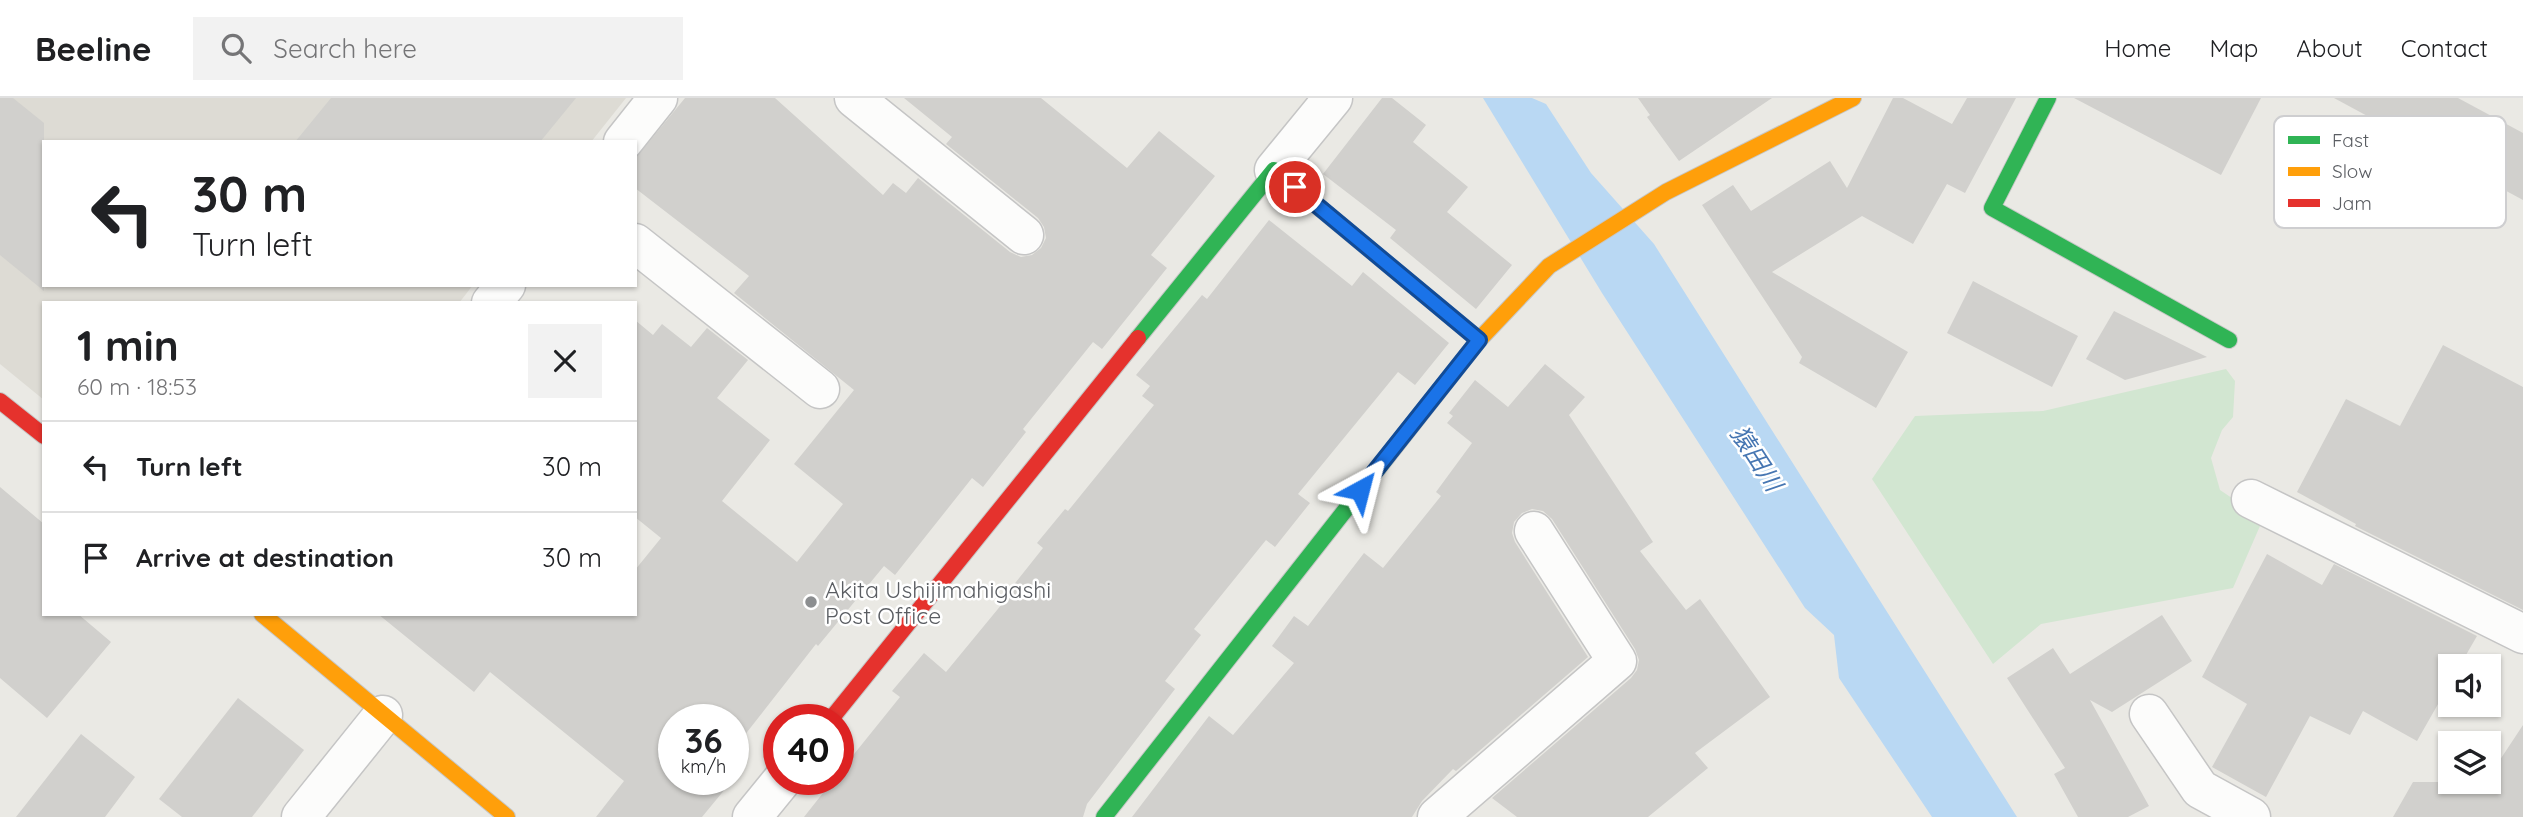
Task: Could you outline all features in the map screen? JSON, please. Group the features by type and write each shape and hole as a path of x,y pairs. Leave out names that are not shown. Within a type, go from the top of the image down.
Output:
{"street":[{"path":"625,140 658,98"},
{"path":"854,98 1024,235"},
{"path":"843,704 1333,98"},
{"path":"1104,817 1479,340 1549,266 1666,192 1853,98"},
{"path":"2048,98 1992,208 2229,340"},
{"path":"1274,170 1479,340"},
{"path":"637,245 820,389"},
{"path":"493,301 504,287"},
{"path":"0,401 42,434"},
{"path":"2251,499 2523,634"},
{"path":"1437,817 1617,661 1534,531"},
{"path":"263,616 507,817"},
{"path":"2149,714 2200,789 2251,817"},
{"path":"300,817 383,715"},
{"path":"752,817 770,795"}],"shaded area":[{"path":"0,98 626,98 593,140 42,140 42,287 471,287 461,301 42,301 42,398 0,364"}],"green space":[{"path":"2226,369 2235,381 2233,417 2222,430 2211,458 2220,490 2263,519 2233,588 2041,624 1993,664 1872,479 1915,416 2043,411"}],"water":[{"name":"猿田川","path":"1483,98 1532,98 1546,104 1591,173 1654,244 2017,817 1932,817 1839,678 1834,635 1805,608 1602,293"}],"building":[{"path":"0,98 13,98 44,123 44,291 0,255"},
{"path":"331,98 576,98 542,140 297,140"},
{"path":"685,98 775,98 883,195 893,183 906,193 918,178 1010,252 1021,257 1032,255 1041,248 1046,238 1044,227 1038,218 946,144 952,137 904,98 1041,98 1127,168 1159,131 1215,176 1151,255 1167,268 1102,349 1093,342 1023,429 1026,432 983,487 972,478 895,575 884,566 818,646 816,644 769,704 763,704 763,712 749,730 749,704 658,704 658,795 720,795 702,817 596,817 624,781 490,672 474,692 380,616 637,616 637,568 661,538 637,519 637,322 653,335 662,324 691,347 707,328 748,360 717,398 770,440 722,501 797,562 843,504 794,464 854,390 734,293 749,276 637,190 637,157"},
{"path":"1382,98 1392,98 1426,125 1413,142 1468,187 1447,212 1512,265 1476,309 1390,238 1396,230 1323,174"},
{"path":"1638,98 1772,98 1679,161 1647,117 1650,115"},
{"path":"1893,98 1903,98 1952,124 1967,98 2016,98 1965,193 1947,184 1913,244 1862,216 1772,272 1908,352 1876,408 1799,363 1802,357 1702,205 1733,185 1751,211 1830,161 1847,188"},
{"path":"2074,98 2261,98 2221,175"},
{"path":"2334,98 2458,98 2491,116 2367,116"},
{"path":"2506,124 2523,133 2523,200 2506,191"},
{"path":"1269,220 1352,286 1363,272 1449,343 1415,385 1398,372 1298,494 1310,503 1275,547 1266,540 1194,629 1201,635 1165,681 1175,689 1087,804 1083,817 804,817 821,795 854,795 854,754 900,697 892,691 924,653 946,672 1002,604 1000,602 1043,548 1037,543 1065,509 1068,511 1154,405 1142,396 1150,386 1136,375 1202,295 1207,299"},
{"path":"1973,281 2078,336 2052,387 1947,333"},
{"path":"2114,311 2207,357 2125,380 2086,359"},
{"path":"2443,345 2523,387 2523,610 2355,526 2356,524 2297,492 2346,399 2400,426"},
{"path":"1545,364 1585,397 1569,415 1653,542 1640,551 1686,610 1700,599 1770,697 1695,753 1708,768 1648,817 1517,817 1492,798 1631,678 1637,670 1639,660 1635,649 1552,519 1543,511 1532,509 1522,513 1514,522 1512,533 1515,542 1588,657 1456,771 1453,769 1422,801 1412,817 1132,817 1209,716 1233,735 1294,663 1272,646 1294,616 1308,626 1364,553 1383,568 1441,496 1436,492 1472,443 1447,423 1453,416 1449,413 1475,380 1508,407"},
{"path":"0,487 42,522 42,616 80,616 111,642 47,718 0,678"},
{"path":"2267,554 2322,585 2334,564 2477,636 2467,654 2438,654 2438,704 2417,741 2363,711 2350,735 2310,716 2266,797 2212,767 2247,704 2202,677"},
{"path":"2162,615 2192,661 2112,712 2090,700 2149,806 2128,817 2078,817 2054,774 2065,768 2007,678 2053,648 2070,674"},
{"path":"238,698 304,750 252,817 182,817 159,799"},
{"path":"2523,725 2523,817 2393,817 2413,782 2438,782 2438,794 2501,794 2501,758"},
{"path":"81,734 135,777 105,817 16,817"}],"traffic: fast":[{"path":"2048,98 1992,208 2229,340"},
{"path":"1138,338 1274,170 1321,209"},
{"path":"1104,817 1387,457"}],"traffic: slow":[{"path":"1387,457 1479,340 1549,266 1666,192 1853,98"},
{"path":"1321,209 1479,340"},
{"path":"264,616 507,817"}],"traffic: jam":[{"path":"843,704 1138,338"},
{"path":"0,401 42,434"}],"place":[{"name":"Akita Ushijimahigashi Post Office","path":"811,602"}],"route":[{"path":"1295,187 1479,340 1360,490"}]}
